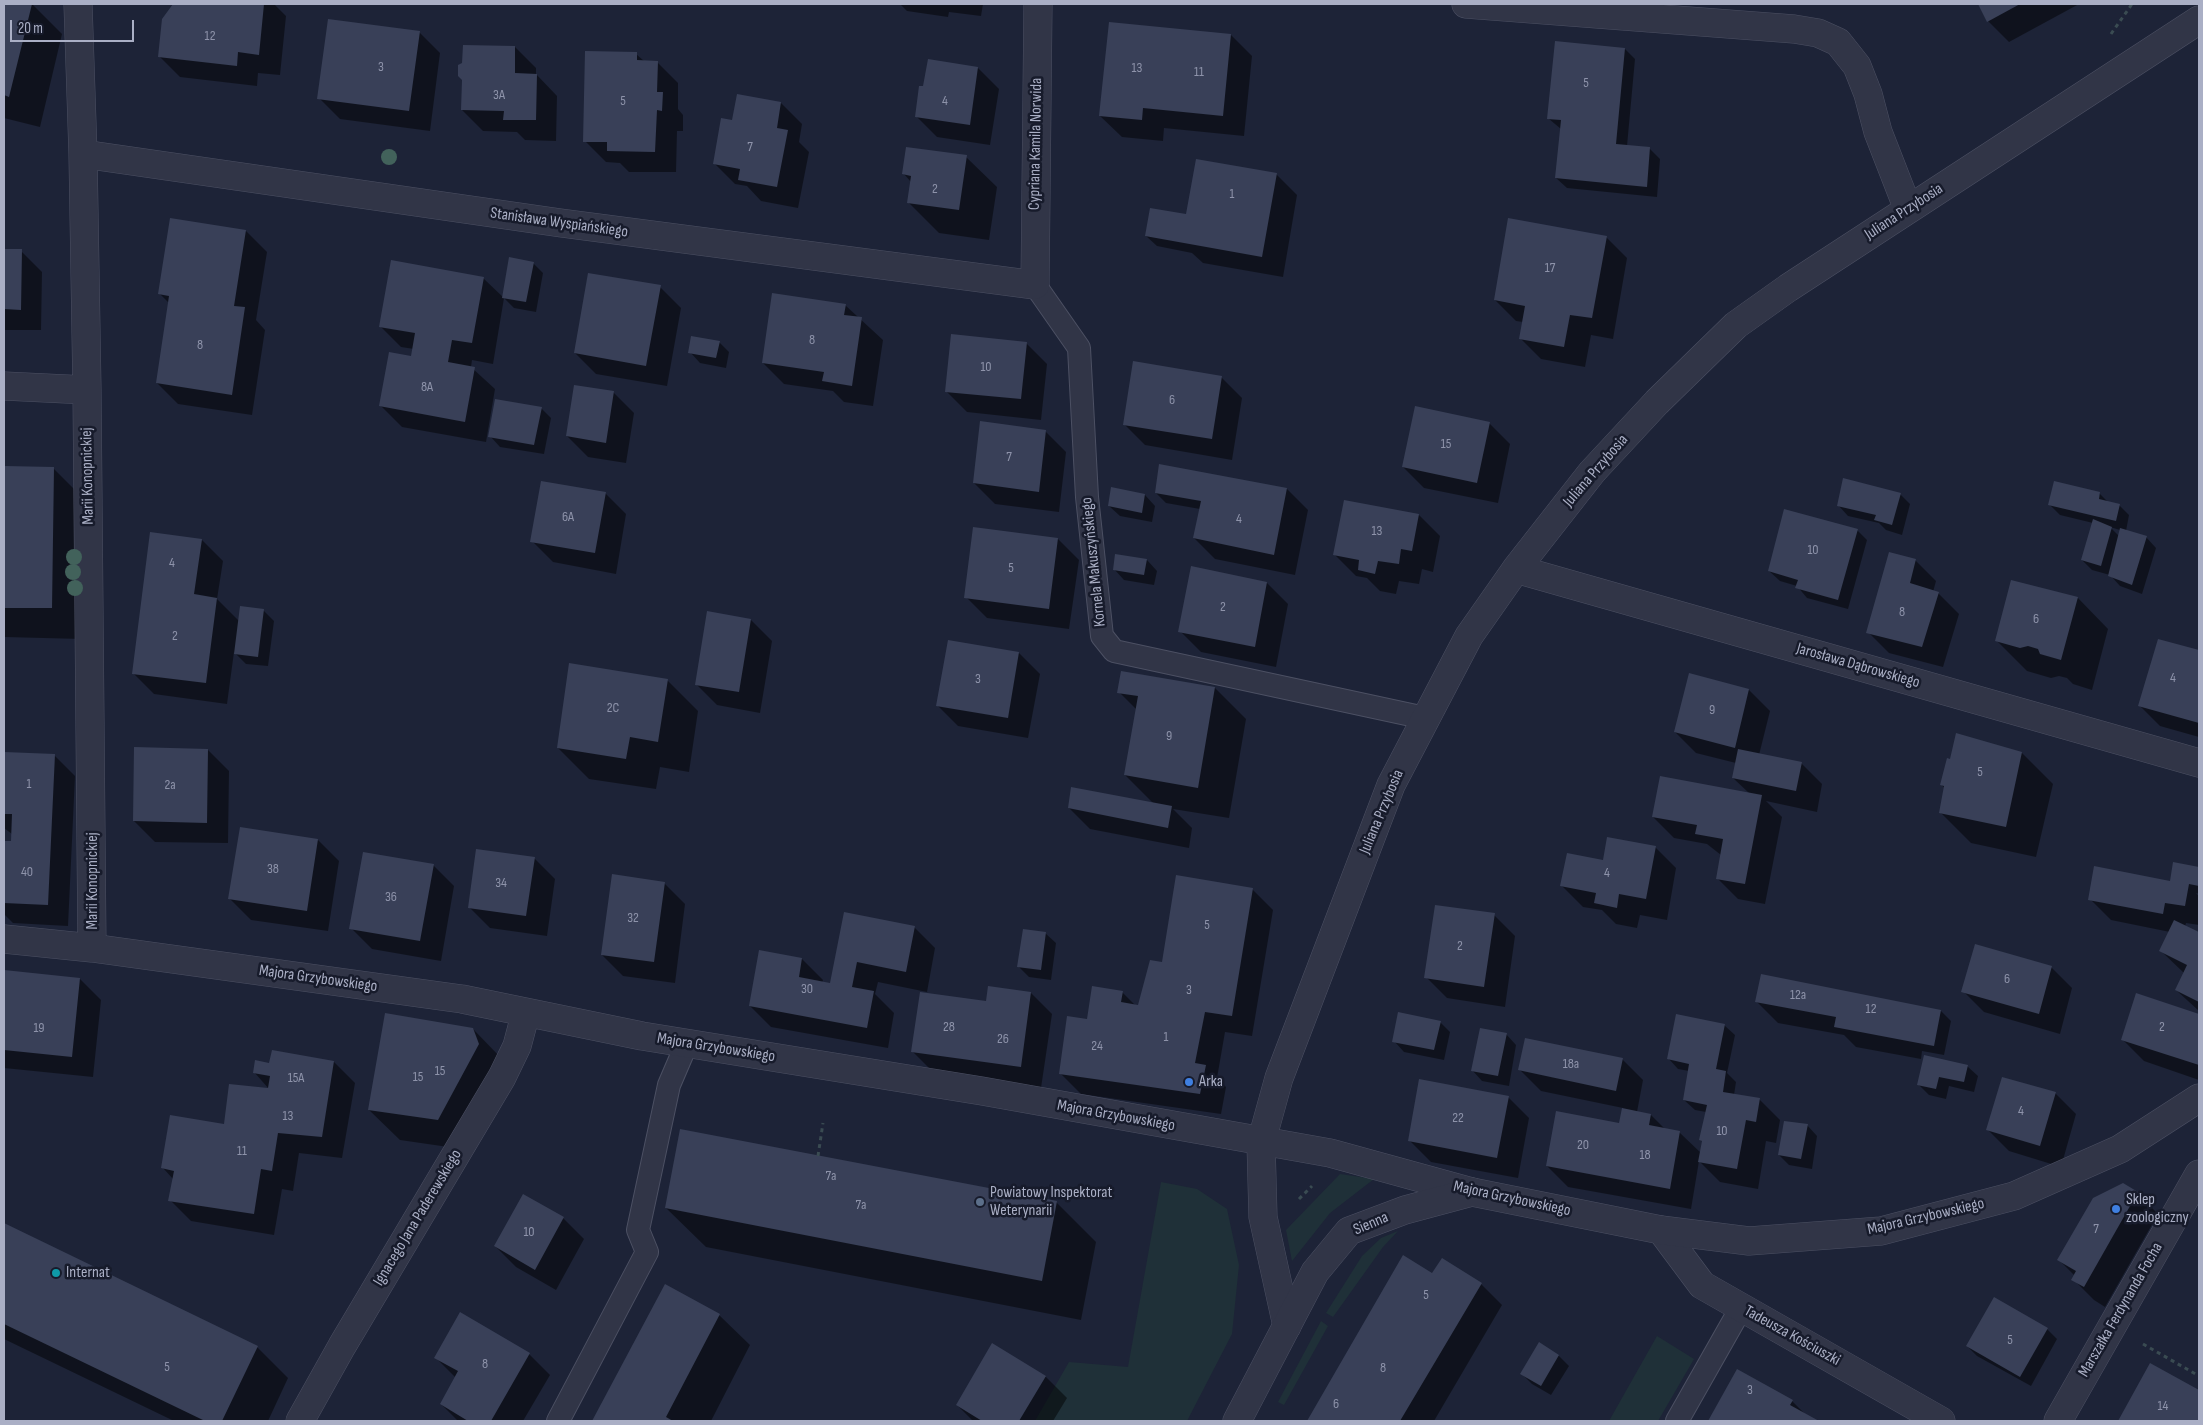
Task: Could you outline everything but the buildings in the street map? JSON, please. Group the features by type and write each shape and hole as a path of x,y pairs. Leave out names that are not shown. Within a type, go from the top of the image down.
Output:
{"street":[{"name":"Marii Konopnickiej","path":"78,4 83,154 87,390 92,948"},
{"name":"Cypriana Kamila Norwida","path":"1035,285 1038,4"},
{"path":"1466,4 1784,28 1818,33 1838,42 1857,66 1868,94 1878,132 1908,209"},
{"name":"Juliana Przybosia","path":"1261,1142 1279,1078 1391,785 1470,636 1516,569 1592,472 1657,402 1729,332 1788,288 2199,20"},
{"name":"Stanisława Wyspiańskiego","path":"83,154 570,225 1035,285"},
{"path":"4,386 87,390"},
{"name":"Jarosława Dąbrowskiego","path":"1516,569 2199,763"},
{"name":"Majora Grzybowskiego","path":"4,939 92,948 462,999 686,1042 1330,1153 1472,1192 1661,1230 1749,1241 1881,1231 2014,1196 2120,1149 2199,1098"},
{"name":"Ignacego Jana Paderewskiego","path":"300,1421 342,1346 502,1077 517,1046 526,1012"},
{"path":"1261,1142 1263,1217 1287,1326"},
{"name":"Marszałka Ferdynanda Focha","path":"2058,1421 2199,1174"},
{"name":"Sienna","path":"1237,1421 1315,1272 1349,1232 1405,1210 1472,1192"},
{"name":"Tadeusza Kościuszki","path":"1661,1230 1702,1285 1941,1421"}],"lane":[{"name":"Kornela Makuszyńskiego","path":"1035,285 1079,348 1088,506 1102,636 1114,651 1425,718"},
{"path":"558,1421 647,1252 638,1230 669,1085 686,1042"},
{"path":"1677,1421 1741,1308"}],"path":[{"path":"818,1156 823,1123"},
{"path":"1292,1206 1313,1185"},
{"path":"2140,1343 2199,1376"}],"shaded area":[{"path":"1340,1174 1374,1179 1330,1213 1292,1261 1286,1230"},
{"path":"1161,1182 1197,1189 1227,1209 1239,1265 1232,1334 1187,1421 1035,1421 1069,1362 1128,1367"},
{"path":"1398,1231 1383,1247 1333,1317 1326,1313 1362,1256 1381,1238"},
{"path":"1321,1321 1328,1326 1284,1405 1278,1402"},
{"path":"1657,1336 1694,1359 1658,1421 1609,1421"}],"place":[{"name":"Arka","path":"1189,1082"},
{"name":"Powiatowy Inspektorat Weterynarii","path":"980,1202"},
{"name":"Sklep zoologiczny","path":"2116,1209"},
{"name":"Internat","path":"56,1273"}]}
